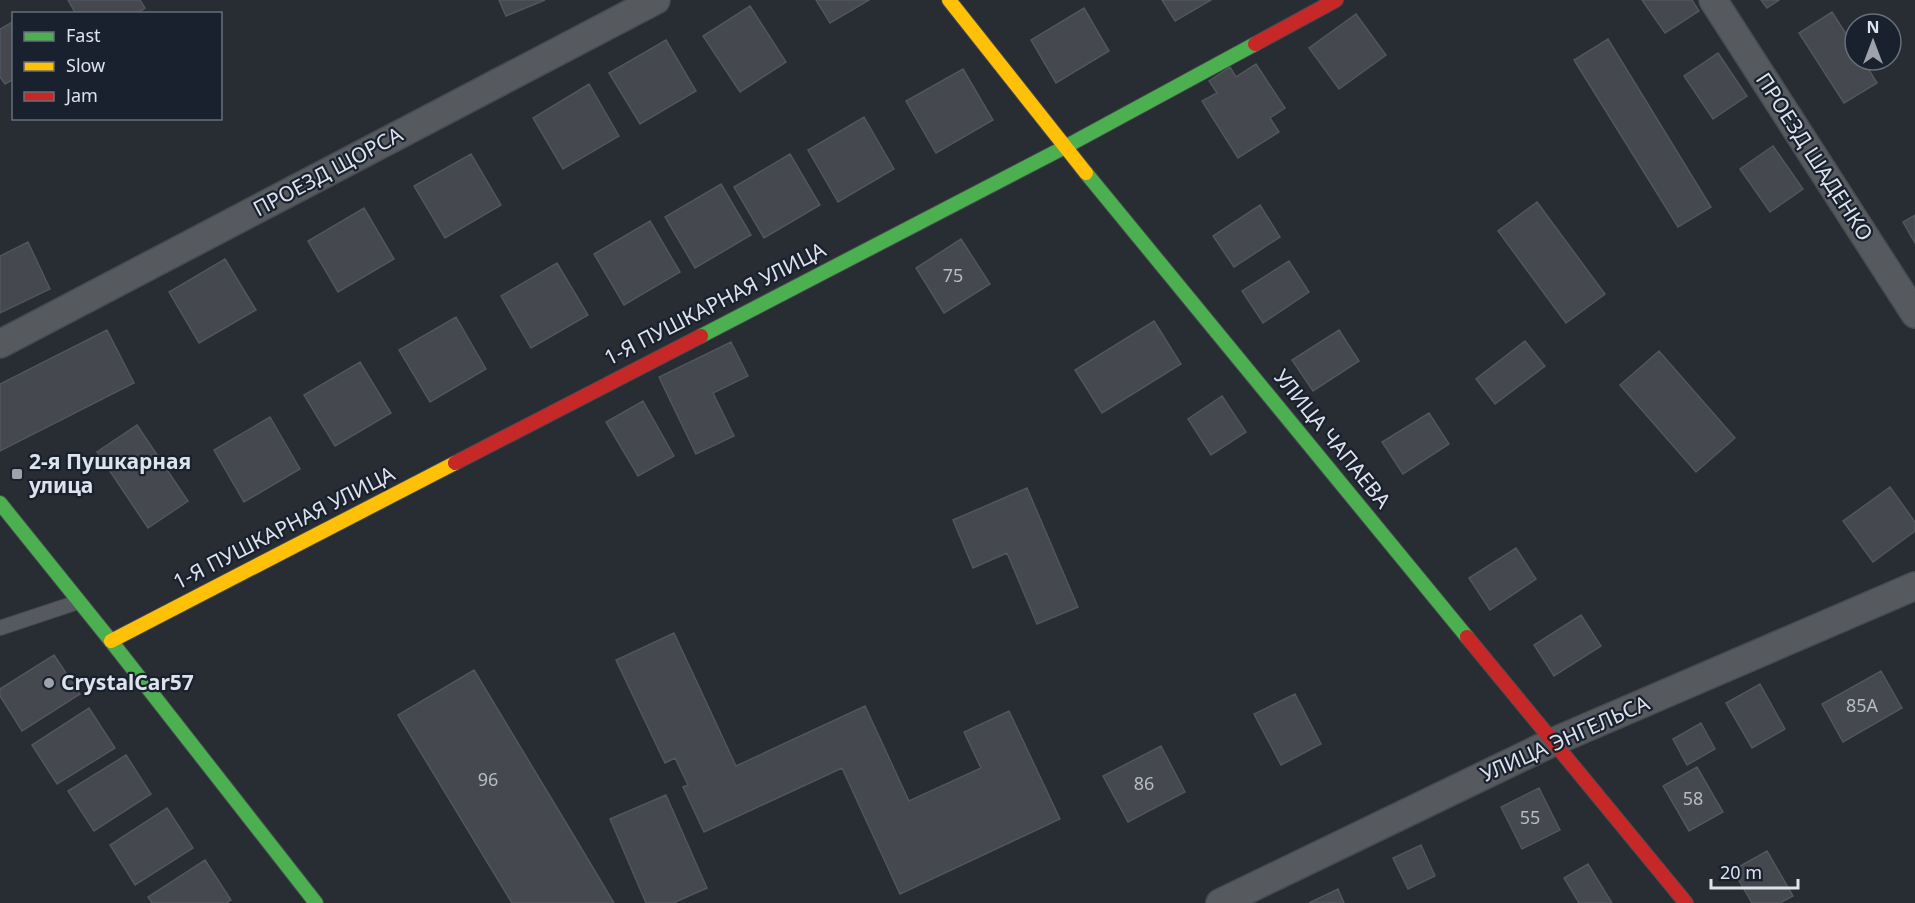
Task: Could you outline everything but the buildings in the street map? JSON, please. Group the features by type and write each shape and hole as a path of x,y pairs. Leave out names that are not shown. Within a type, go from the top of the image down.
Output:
{"street":[{"name":"ПРОЕЗД ЩОРСА","path":"0,344 656,0"},
{"name":"УЛИЦА ЧАПАЕВА","path":"949,0 1065,147 1686,903"},
{"name":"1-Я ПУШКАРНАЯ УЛИЦА","path":"111,641 1065,147 1336,0"},
{"name":"ПРОЕЗД ШАДЕНКО","path":"1713,0 1915,314"},
{"path":"0,503 316,903"},
{"name":"УЛИЦА ЭНГЕЛЬСА","path":"1220,903 1553,742 1915,586"}],"lane":[{"path":"0,628 79,601"}],"traffic: fast":[{"path":"701,336 1065,147 1255,44"},
{"path":"1086,173 1467,637"},
{"path":"0,503 316,903"}],"traffic: slow":[{"path":"949,0 1086,173"},
{"path":"111,641 455,463"}],"traffic: jam":[{"path":"1255,44 1336,0"},
{"path":"455,463 701,336"},
{"path":"1467,637 1686,903"}],"place":[{"name":"2-я Пушкарная улица","path":"17,474"},
{"name":"CrystalCar57","path":"49,683"}]}
